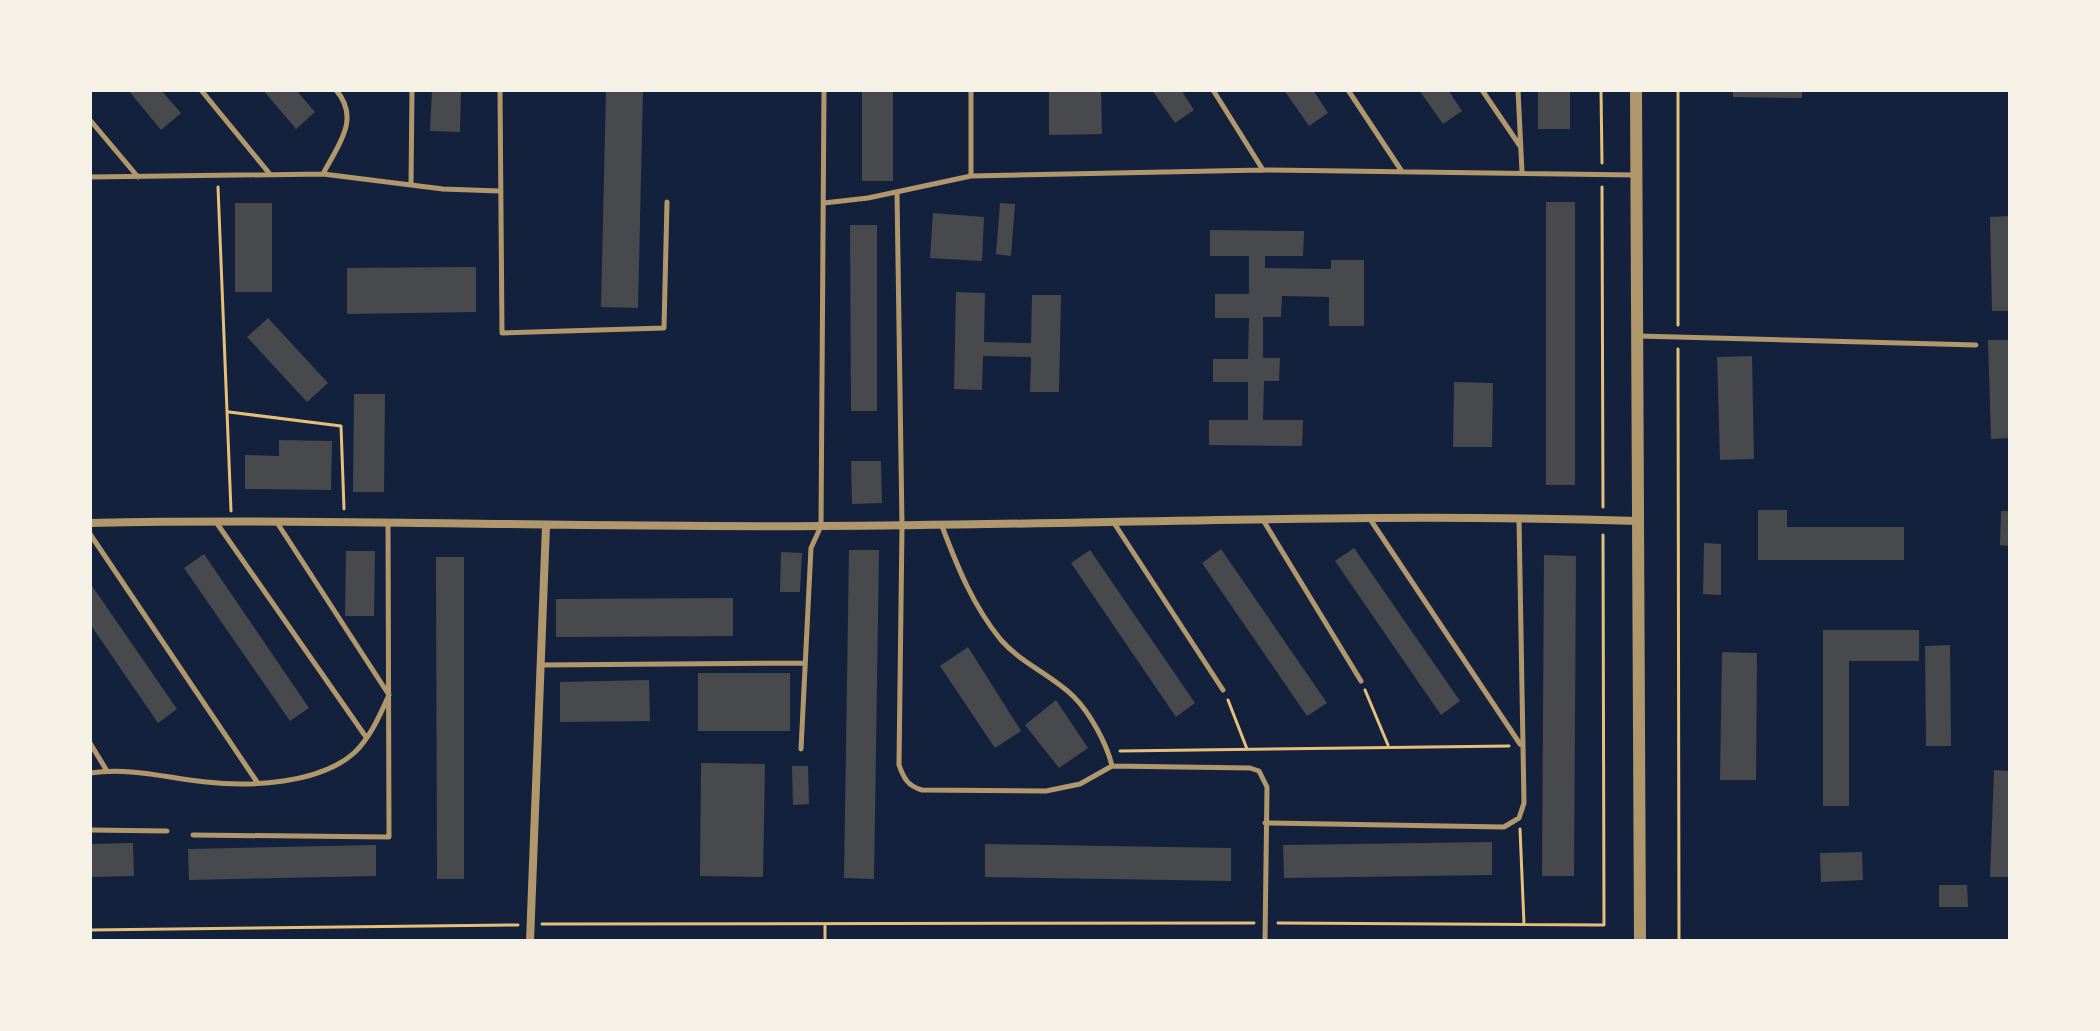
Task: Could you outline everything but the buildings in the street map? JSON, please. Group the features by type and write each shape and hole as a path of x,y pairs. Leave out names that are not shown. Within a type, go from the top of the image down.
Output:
{"street":[{"path":"1636,90 1640,941"},
{"path":"90,523 344,521 546,526 902,526 1263,519 1638,521"},
{"path":"530,941 546,526"}],"lane":[{"path":"201,90 270,174"},
{"path":"323,174 347,128 349,110 336,90"},
{"path":"411,185 412,90"},
{"path":"500,90 502,333 664,328 667,202"},
{"path":"801,749 811,548 821,526 824,90"},
{"path":"971,90 971,176"},
{"path":"1213,90 1263,170"},
{"path":"1348,90 1401,170"},
{"path":"1482,90 1520,146"},
{"path":"1518,90 1522,172"},
{"path":"90,120 138,177"},
{"path":"824,203 897,193 971,176 1263,170 1637,175"},
{"path":"90,177 323,174 411,185 499,191"},
{"path":"897,193 902,526 899,765 904,779 911,787 922,790 1046,791 1080,784 1112,766 1250,768 1264,777 1267,787 1265,941"},
{"path":"1637,336 1976,345"},
{"path":"1265,823 1504,827 1519,818 1524,803 1519,518"},
{"path":"1263,519 1361,681"},
{"path":"1369,519 1521,746"},
{"path":"216,521 366,737"},
{"path":"276,521 389,695"},
{"path":"193,835 389,837 388,522"},
{"path":"1114,522 1223,690"},
{"path":"941,525 982,615 1003,642 1029,666 1074,697 1109,751 1112,766"},
{"path":"90,534 258,783"},
{"path":"542,665 805,663"},
{"path":"90,773 153,773 207,783 258,783 325,769 342,762 366,737 389,695"},
{"path":"90,743 107,771"},
{"path":"90,830 167,831"}],"path":[{"path":"1678,90 1679,941"},
{"path":"218,175 231,521"},
{"path":"229,412 341,426 344,521"},
{"path":"1361,681 1388,745"},
{"path":"1223,690 1247,749"},
{"path":"1109,751 1388,745 1521,746"},
{"path":"1519,818 1524,924"},
{"path":"825,924 825,941"},
{"path":"90,930 825,924 1604,925"}]}
